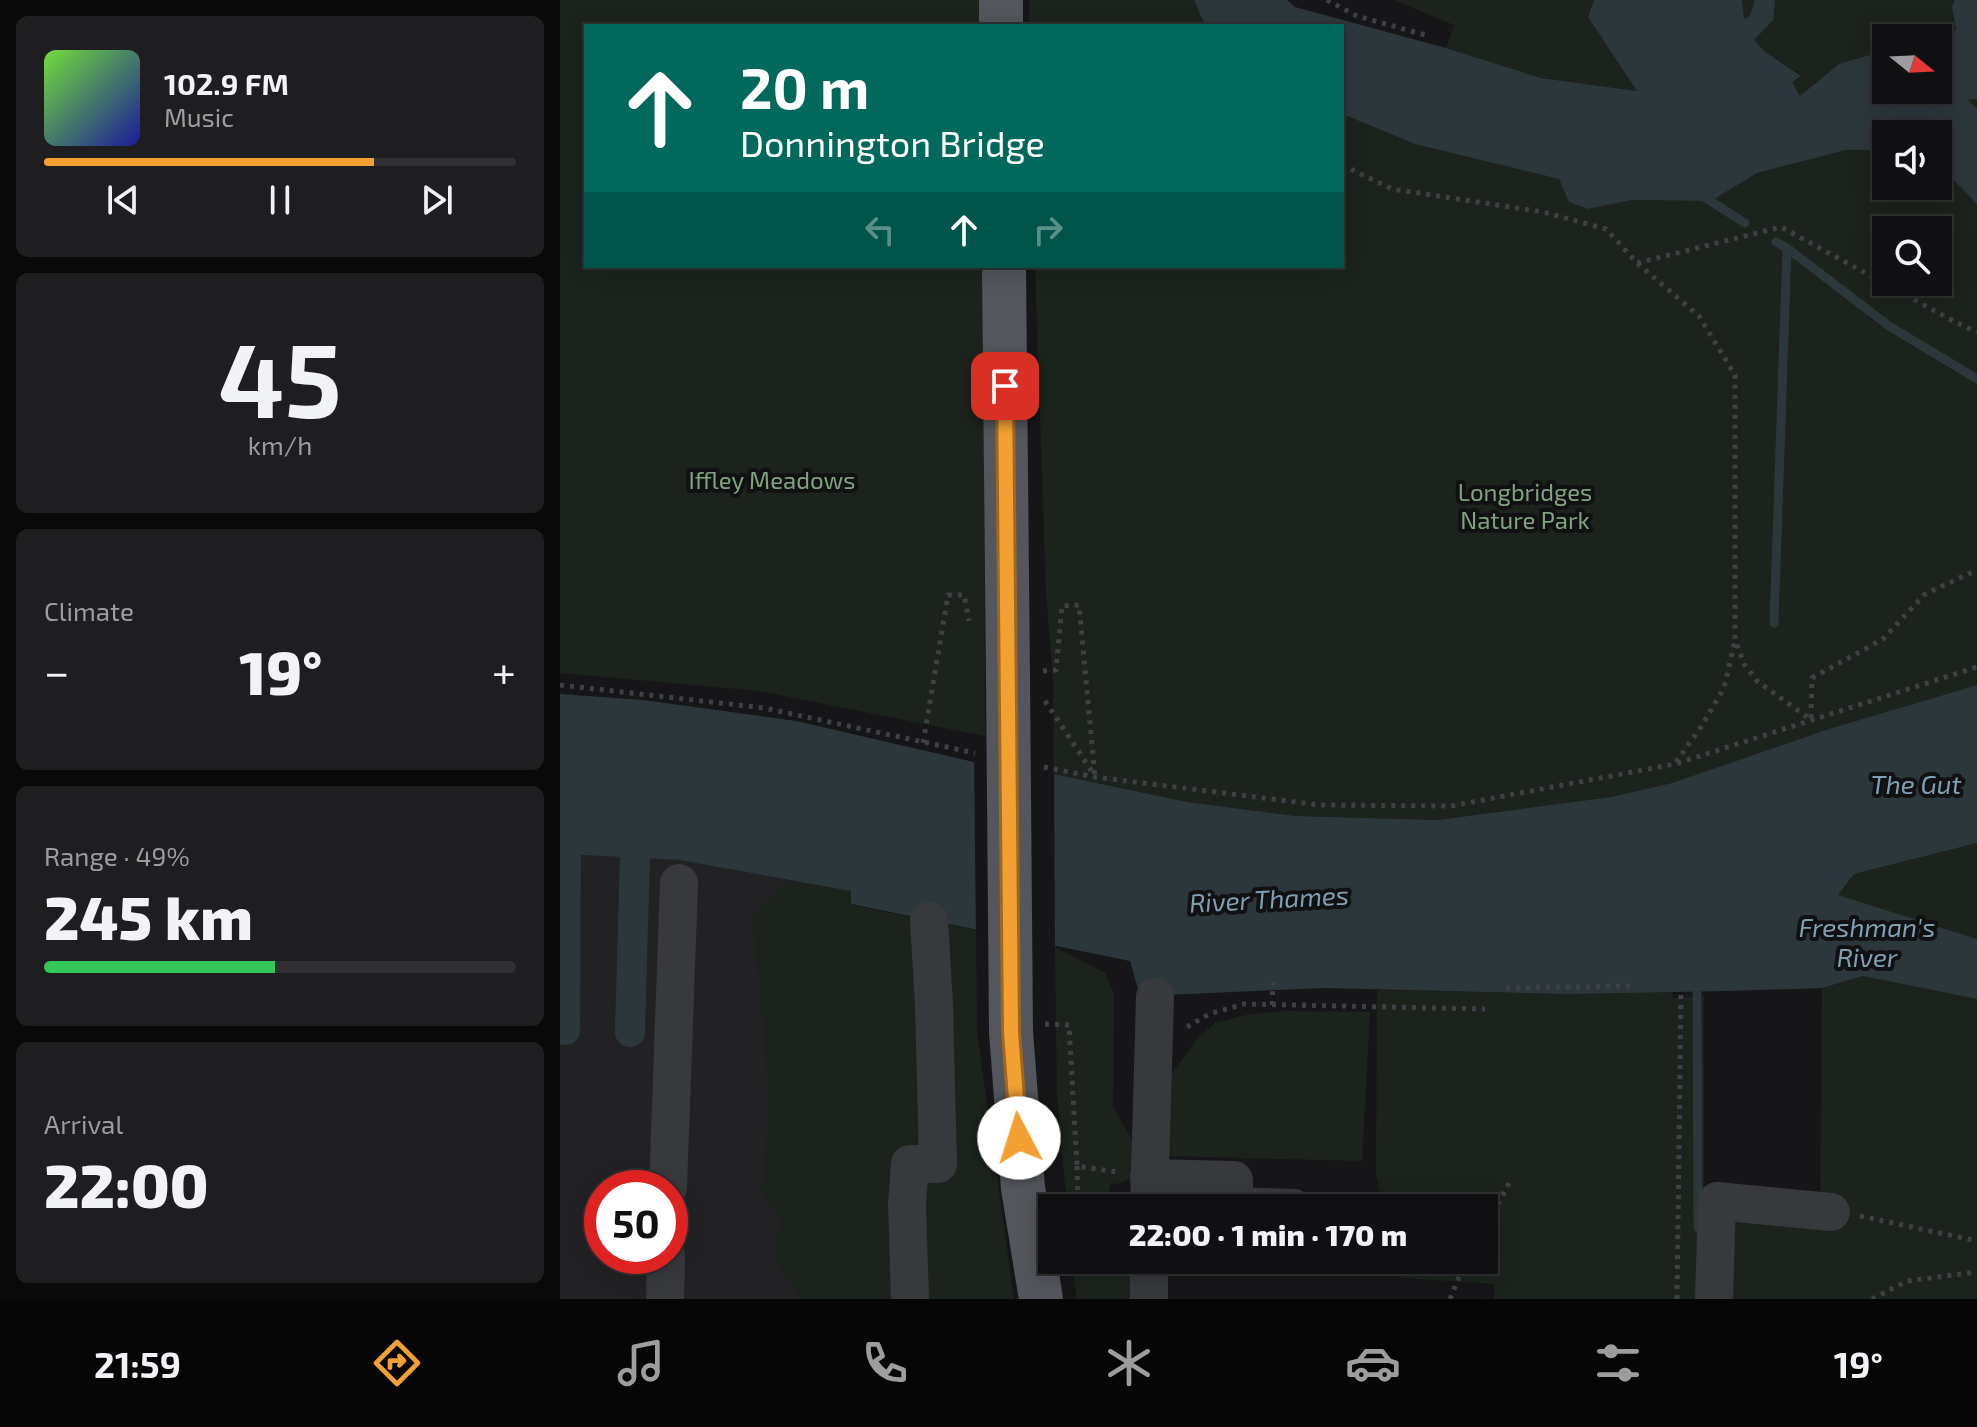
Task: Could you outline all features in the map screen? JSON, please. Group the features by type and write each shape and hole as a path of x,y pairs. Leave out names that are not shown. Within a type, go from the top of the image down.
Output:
{"main road":[{"path":"1001,0 1001,24"},
{"path":"1004,268 1025,676 1028,1028 1023,1188 1041,1299"}],"lane":[{"path":"669,1170 679,883"},
{"path":"910,1299 907,1204 910,1164 938,1164 929,921"},
{"path":"1155,997 1150,1181 1234,1180 1234,1194"},
{"path":"1714,1299 1717,1201 1831,1212"},
{"path":"665,1299 666,1274"},
{"path":"1149,1274 1149,1299"}],"path":[{"path":"1327,0 1357,16 1429,36"},
{"path":"1344,166 1392,189 1543,212 1606,229 1637,263 1699,316 1735,375 1735,639 1724,688 1675,764"},
{"path":"1637,263 1781,227 1977,332"},
{"path":"1811,719 1812,678 1883,639 1925,594 1977,570"},
{"path":"923,743 948,595 964,595 970,626"},
{"path":"1025,676 1056,670 1062,606 1079,605 1095,777"},
{"path":"1735,639 1744,664 1757,681 1811,719"},
{"path":"1033,765 1095,777 1320,805 1451,806 1675,764 1977,667"},
{"path":"560,685 764,708 986,756"},
{"path":"1054,712 1095,777"},
{"path":"1272,1005 1273,983"},
{"path":"1506,988 1630,986"},
{"path":"1677,1299 1681,991"},
{"path":"1154,1059 1187,1027 1209,1014 1244,1004 1485,1009"},
{"path":"1028,1028 1069,1025 1078,1194"},
{"path":"1077,1166 1150,1181"},
{"path":"1498,1204 1509,1183"},
{"path":"1831,1212 1882,1219 1977,1241"},
{"path":"1872,1299 1907,1281 1977,1272"},
{"path":"1450,1299 1460,1274"}],"shaded area":[{"path":"560,854 679,860 851,891 842,1299 560,1299"}],"green space":[{"name":"Iffley Meadows","path":"560,0 983,0 983,24 584,24 584,268 984,268 985,736 759,691 560,673"},
{"path":"1030,0 1194,0 1204,24 1028,24"},
{"path":"1394,0 1594,0 1588,17 1638,91 1541,78 1446,48 1454,25"},
{"path":"1742,0 1977,0 1957,30 1952,31 1952,24 1872,24 1872,54 1839,64 1800,97 1792,82 1801,75 1764,51 1744,31"},
{"name":"Longbridges Nature Park","path":"1977,99 1977,685 1829,729 1672,783 1611,797 1438,820 1296,816 1187,802 1054,774 1053,680 1046,592 1035,268 1344,268 1344,115 1415,144 1559,179 1569,202 1588,209 1632,200 1711,201 1757,173 1846,150 1872,150 1872,200 1952,200 1950,120 1968,100"},
{"path":"1977,843 1977,939 1838,896 1854,874"},
{"path":"789,881 851,891 852,905 976,930 977,1032 1014,1299 802,1299 773,1258 781,1218 761,1192 767,1089 752,915"},
{"path":"1055,947 1105,973 1114,993 1113,1107 1133,1142 1133,1175 1124,1182 1110,1185 1109,1194 1066,1194 1057,1097"},
{"path":"1863,976 1977,999 1977,1299 1494,1299 1494,1284 1401,1278 1400,1274 1498,1274 1498,1194 1381,1194 1376,1175 1377,990 1568,994 1672,991 1673,998 1704,996 1704,1207 1820,1216 1822,988"},
{"path":"1283,1011 1370,1012 1362,1161 1164,1156 1171,1074 1198,1038 1215,1023 1246,1015"},
{"path":"1074,1274 1138,1274 1137,1299 1077,1299"}],"water":[{"path":"1194,0 1287,0 1295,7 1446,48 1541,78 1637,91 1588,17 1594,0 1742,0 1744,19 1750,16 1755,0 1775,0 1773,20 1754,40 1764,51 1801,76 1792,82 1800,96 1839,64 1872,54 1872,104 1952,104 1952,31 1956,30 1952,7 1955,0 1977,0 1977,99 1968,100 1977,109 1977,204 1952,178 1952,120 1872,120 1872,150 1846,150 1757,173 1711,201 1632,200 1588,209 1569,202 1559,179 1415,144 1344,115 1344,24 1204,24"},
{"path":"1977,685 1977,843 1854,874 1838,895 1977,939 1977,999 1863,976 1822,988 1726,991 1568,994 1324,988 1140,996 1130,961 851,904 851,891 679,860 560,854 560,694 643,700 796,721 974,762 1054,774 1187,802 1296,816 1438,820 1611,797 1672,783 1829,729"}],"pier":[{"path":"974,758 1054,769 1055,950 976,934"}],"waterway":[{"path":"1701,195 1745,223"},
{"path":"1774,623 1787,248 1776,242"},
{"path":"1787,248 1889,326 1977,379"},
{"path":"565,1030 566,812"},
{"path":"630,1032 636,818"},
{"path":"1697,991 1698,1228"}],"route":[{"path":"1005,386 1011,1032 1019,1138"}],"water label":[{"name":"The Gut","path":"1916,783"},
{"name":"River Thames","path":"1269,898"},
{"name":"Freshman's River","path":"1867,941"}]}
